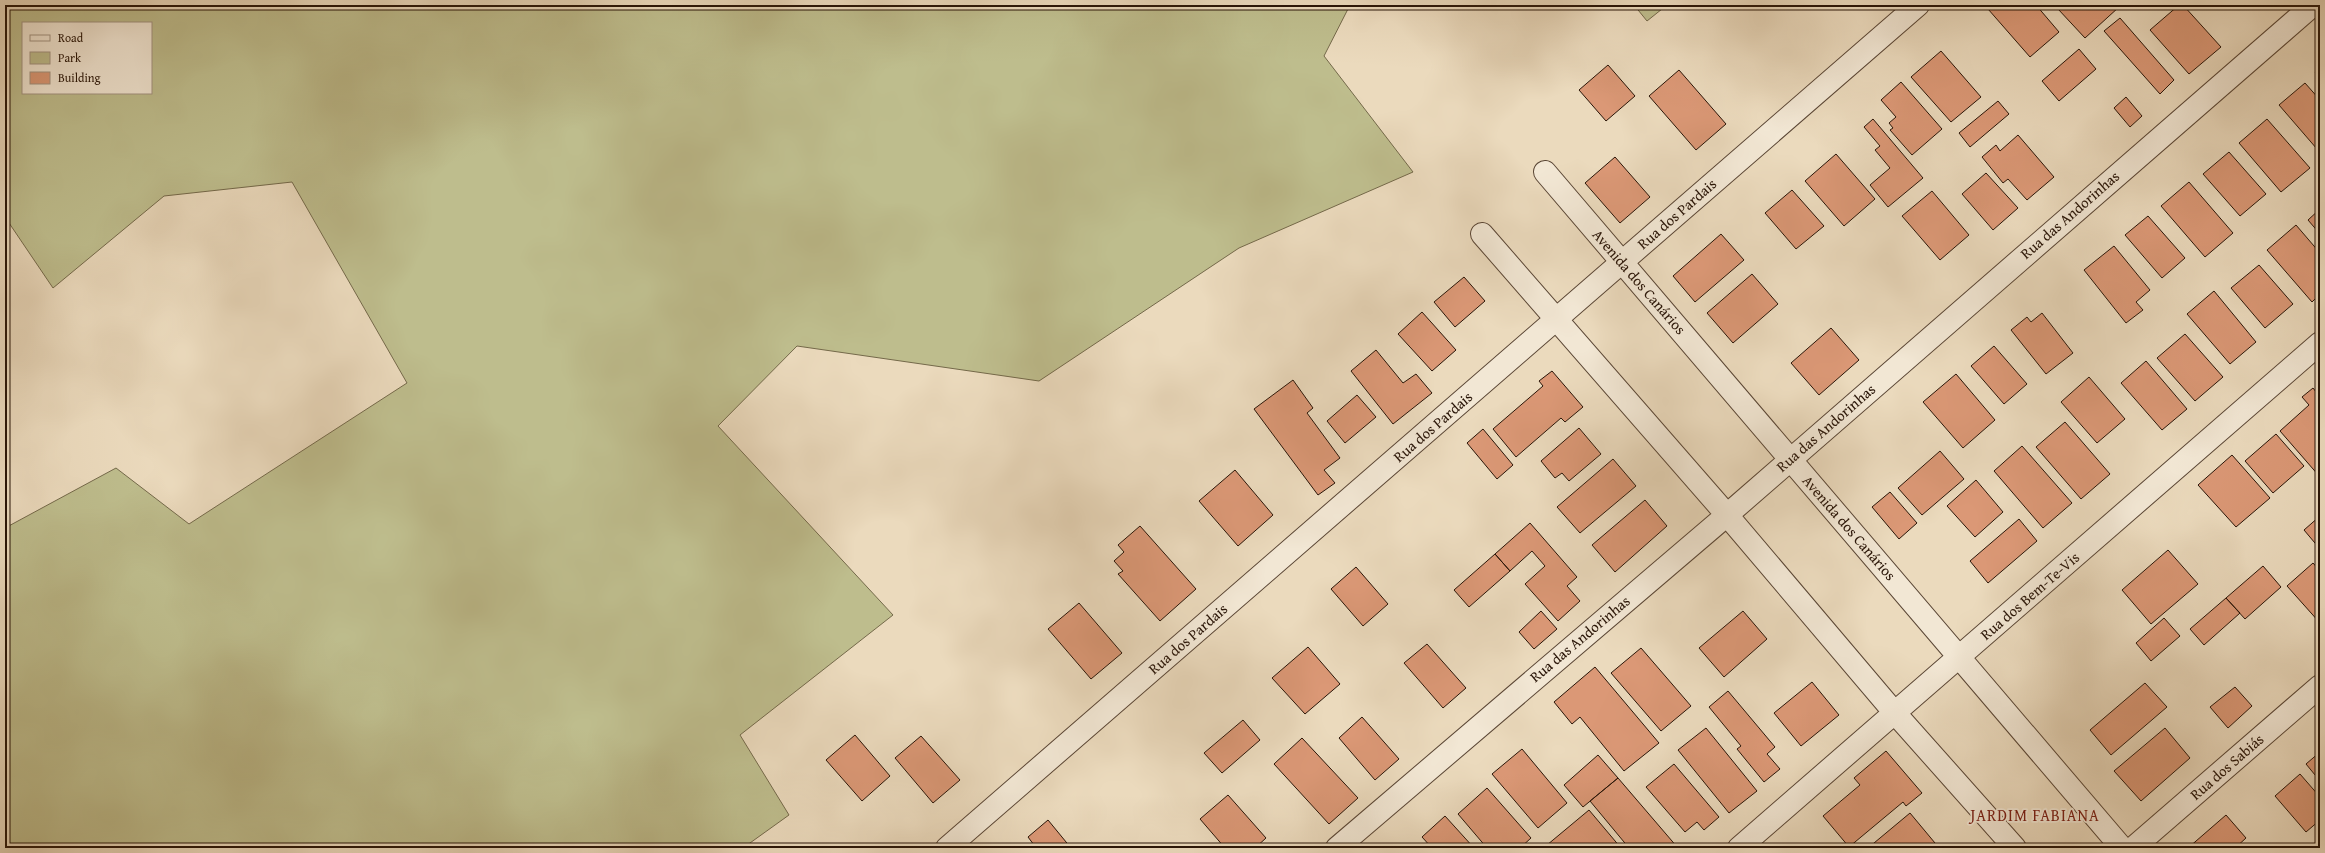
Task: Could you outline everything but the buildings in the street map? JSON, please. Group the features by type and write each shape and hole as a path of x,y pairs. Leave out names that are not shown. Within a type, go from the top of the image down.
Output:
{"street":[{"name":"Rua dos Pardais","path":"947,848 1918,5"},
{"name":"Rua das Andorinhas","path":"1337,848 1727,515 1790,458 2313,5"},
{"name":"Avenida dos Canários","path":"1545,172 2122,848"},
{"path":"1482,234 1555,320 1727,515 1894,712 2015,848"},
{"name":"Rua dos Bem-Te-Vis","path":"1739,848 2320,343"},
{"name":"Rua dos Sabiás","path":"2133,848 2320,686"}],"green space":[{"path":"5,5 1350,5 1324,56 1413,172 1239,248 1039,381 797,346 718,426 893,615 740,735 789,815 743,848 5,848 5,528 116,468 189,524 407,383 292,182 164,196 53,288 5,217"},
{"path":"1634,5 1667,5 1647,21"}],"district":[{"name":"JARDIM FABIANA","path":"2035,815"}]}
